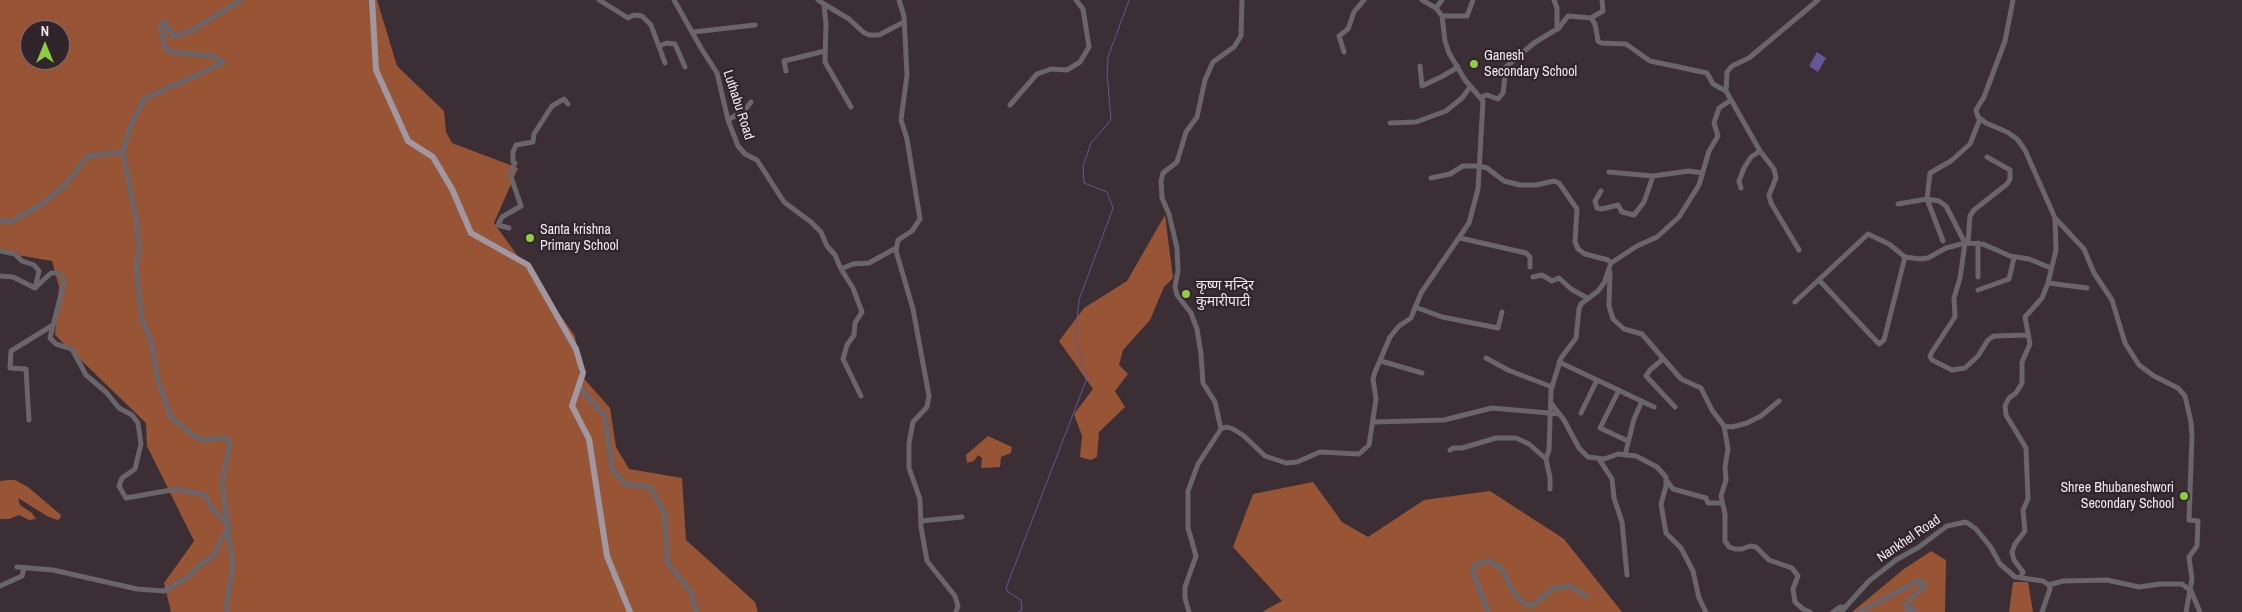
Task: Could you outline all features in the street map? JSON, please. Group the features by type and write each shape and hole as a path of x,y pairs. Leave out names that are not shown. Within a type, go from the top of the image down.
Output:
{"main road":[{"path":"372,0 376,70 408,141 433,157 452,190 471,233 528,265 576,349 583,373 580,387 572,406 589,439 607,556 630,612"}],"street":[{"path":"227,612 226,606 233,566 222,482 230,442 225,438 200,440 171,418 157,377 151,340 142,320 136,266 139,248 136,218 123,152 131,125 144,99 223,63 214,56 171,52 165,47 160,26 165,22 173,37 191,31 241,0"},
{"path":"599,0 628,18 634,15 642,16 651,25 665,63"},
{"name":"Luthabu Road","path":"674,0 700,48 717,73 728,120 738,146 745,154 757,160 784,202 811,222 820,232 827,246 835,254 841,269 853,288 862,312 855,323 854,335 847,345 843,358 861,396"},
{"path":"818,0 849,19 863,32 869,34 879,34 904,22"},
{"path":"899,0 904,22 906,82 901,113 920,218 912,231 898,240 896,248 912,309 929,396 927,407 913,422 909,443 909,468 920,499 927,561 955,596 958,606 956,612"},
{"path":"1010,105 1037,74 1051,69 1067,70 1080,62 1090,47 1083,9 1076,0"},
{"path":"1188,612 1185,587 1196,556 1188,528 1188,491 1198,464 1221,429 1215,402 1203,383 1201,354 1194,321 1187,307 1177,295 1175,287 1178,271 1178,248 1169,214 1162,198 1161,181 1164,172 1177,162 1186,132 1198,117 1205,80 1213,62 1234,47 1241,36 1242,0"},
{"path":"1344,52 1338,36 1348,30 1354,12 1364,0"},
{"path":"1221,429 1233,429 1244,436 1265,456 1280,462 1292,463 1320,452 1350,455 1362,453 1371,440 1376,393 1373,375 1390,338 1399,326 1411,318 1421,293 1469,224 1475,206 1484,109 1481,97 1470,87 1447,48 1442,16 1436,8 1422,0"},
{"path":"1436,8 1442,0"},
{"path":"1442,16 1466,16 1472,0"},
{"path":"1554,0 1557,8 1557,29"},
{"path":"1481,97 1487,95 1498,99 1503,93 1506,67 1534,43 1557,29 1568,16 1591,18 1603,11 1602,0"},
{"path":"1799,250 1771,203 1769,195 1776,176 1726,91 1727,72 1732,66 1749,58 1818,0"},
{"path":"2013,0 2005,41 1984,97 1976,110 1980,118 2018,139 2035,170 2055,218 2084,249 2094,273 2112,300 2125,343 2139,365 2154,376 2178,388 2185,396 2192,436 2189,520 2198,521 2197,546 2189,557 2192,579 2186,612"},
{"path":"824,4 827,38 824,62 851,108"},
{"path":"1591,18 1595,24 1600,43 1626,44 1650,61 1707,73 1713,84 1726,91"},
{"path":"693,32 756,25"},
{"path":"659,46 667,43 675,44 684,67"},
{"path":"786,71 784,61 825,51"},
{"path":"1420,66 1422,86 1458,67"},
{"path":"1390,124 1416,122 1446,111 1462,98 1470,87"},
{"path":"509,228 498,225 502,217 521,206 510,174 515,163 513,162 513,152 516,145 533,142 534,134 552,106 564,99 568,104"},
{"path":"1731,100 1719,108 1714,123 1718,136 1709,151 1698,185 1680,217 1657,237 1638,246 1612,263 1609,306 1613,319 1624,329 1642,334 1662,359 1681,378 1702,388 1712,410 1724,426 1728,449 1725,467 1726,480 1721,491 1726,524 1725,541 1729,547 1735,550 1750,546 1756,547 1769,560 1778,565 1792,568 1798,576 1792,589 1795,602 1810,612"},
{"path":"728,120 745,110 751,102"},
{"path":"1943,241 1928,199 1930,173 1951,161 1970,144 1980,118"},
{"path":"1741,188 1739,182 1744,168 1751,157 1760,151"},
{"path":"0,221 11,222 42,204 65,186 88,156 123,152"},
{"path":"1987,157 2010,170 2010,179 2007,184 1974,210 1970,216 1960,278 1954,298 1955,317 1930,356 1932,360 1952,370 1966,368 1978,356 1988,340 1994,336 2028,334"},
{"path":"1431,178 1450,174 1463,166 1479,166 1487,168 1504,181 1520,185 1536,185 1551,181 1559,184 1577,209 1575,242 1578,249 1584,254 1608,260 1612,263"},
{"path":"1609,172 1654,176 1689,170 1703,173"},
{"path":"1601,191 1594,201 1596,208 1602,209 1618,205 1622,212 1634,215 1644,202 1654,176"},
{"path":"1898,204 1928,199 1939,201 1946,206 1966,243"},
{"path":"2021,577 2023,572 2014,560 2012,552 2015,544 2025,531 2024,510 2028,499 2026,448 2006,415 2005,406 2009,398 2016,393 2022,383 2022,362 2030,344 2026,317 2042,298 2048,283 2056,250 2055,218"},
{"path":"1795,302 1868,234 1889,244 1905,257 1928,258 1946,248 1966,243 1978,243 1993,247 2014,258 2028,259 2051,268"},
{"path":"1460,238 1526,253 1530,257 1530,267"},
{"path":"1978,243 1978,277"},
{"path":"841,269 853,264 869,263 896,248"},
{"path":"0,251 14,254 22,261 34,265 39,271 36,288"},
{"path":"1819,280 1879,344 1884,340 1905,257"},
{"path":"1978,290 2009,279 2014,258"},
{"path":"1550,489 1546,459 1549,450 1552,387 1560,358 1576,338 1578,309 1587,298 1598,290 1610,271"},
{"path":"36,288 51,273 56,272 62,277 64,281 50,338 56,344 72,349 86,375 106,392 119,408 132,415 138,423 141,444 135,469 122,478 119,486 126,498 177,489 204,495 211,507 229,526"},
{"path":"1533,277 1542,275 1552,281 1558,277 1570,288 1587,298"},
{"path":"0,276 13,277 36,288"},
{"path":"2048,283 2087,288"},
{"path":"1415,307 1442,317 1498,328 1502,312"},
{"path":"29,420 26,369 10,368 11,351 53,326"},
{"path":"1486,358 1508,370 1552,387"},
{"path":"1662,359 1646,376 1675,407"},
{"path":"1380,361 1422,373"},
{"path":"1559,362 1654,407"},
{"path":"1581,413 1597,380"},
{"path":"580,387 605,416 612,469 625,484 650,487 665,513 667,562 692,593 696,612"},
{"path":"1619,390 1600,428 1628,442"},
{"path":"1625,455 1634,419 1642,401"},
{"path":"1724,426 1732,427 1747,423 1761,416 1779,401"},
{"path":"1550,402 1560,414 1579,448 1588,457 1599,459 1618,454 1636,456 1657,467 1673,488 1706,498 1708,503 1722,503"},
{"path":"1374,422 1444,420 1492,408 1560,414"},
{"path":"1450,450 1496,438 1516,438 1529,444 1546,459"},
{"path":"1599,459 1612,478 1614,498 1622,522 1627,575"},
{"path":"1667,480 1661,504 1666,533 1681,548 1693,571 1699,598 1706,612"},
{"path":"922,521 962,517"},
{"name":"Nankhel Road","path":"1841,612 1869,581 1896,560 1919,547 1947,526 1966,522 1971,524 1990,546 2000,564 2015,577 2043,581 2049,585 2063,581 2107,580 2139,587 2160,584 2182,584 2190,589"},
{"path":"0,586 22,576 20,567 54,570 137,588 164,591 188,577 202,563 212,558 229,526"},
{"path":"1488,612 1473,572 1476,564 1489,561 1501,568 1514,593 1525,604 1532,606 1554,588 1570,586 1586,596"},
{"path":"1859,612 1918,581 1922,581 1925,585 1908,602 1906,608 1915,609 1910,612"},
{"path":"2042,612 2050,590 2049,585"},
{"path":"2190,589 2200,612"},
{"path":"1833,612 1840,607 1846,606"}],"shaded area":[{"path":"0,0 377,0 397,66 444,111 446,132 452,143 518,168 494,223 575,336 579,373 610,408 616,447 629,469 682,478 686,540 755,602 758,612 171,612 164,583 194,541 147,446 146,423 55,335 59,287 52,261 0,252"},
{"path":"1817,52 1826,58 1818,72 1809,66"},
{"path":"1165,215 1173,278 1164,287 1150,320 1123,350 1119,365 1128,374 1115,391 1125,407 1099,432 1097,457 1091,460 1080,457 1082,436 1074,414 1093,389 1059,341 1084,308 1127,281"},
{"path":"988,436 1012,447 1011,453 1001,457 1000,467 981,468 982,458 978,455 974,461 967,463 966,455"},
{"path":"15,480 28,487 61,515 60,519 57,520 47,516 18,498 20,505 32,513 36,519 29,520 19,515 9,519 0,519 0,481"},
{"path":"1313,482 1342,522 1368,537 1424,500 1490,491 1564,539 1622,612 1262,612 1282,601 1233,547 1253,494"},
{"path":"1931,551 1946,560 1945,612 1852,612 1904,569"},
{"path":"2013,582 2028,582 2033,612 2009,612"}],"waterway":[{"path":"1018,612 1022,610 1021,600 1008,592 1006,588 1087,378 1075,341 1079,300 1113,208 1107,192 1084,183 1083,166 1091,143 1111,120 1107,73 1108,57 1129,0"}],"place":[{"name":"Ganesh Secondary School","path":"1474,64"},
{"name":"Santa krishna Primary School","path":"530,238"},
{"name":"कृष्ण मन्दिर कुमारीपाटी","path":"1186,294"},
{"name":"Shree Bhubaneshwori Secondary School","path":"2184,496"}]}
